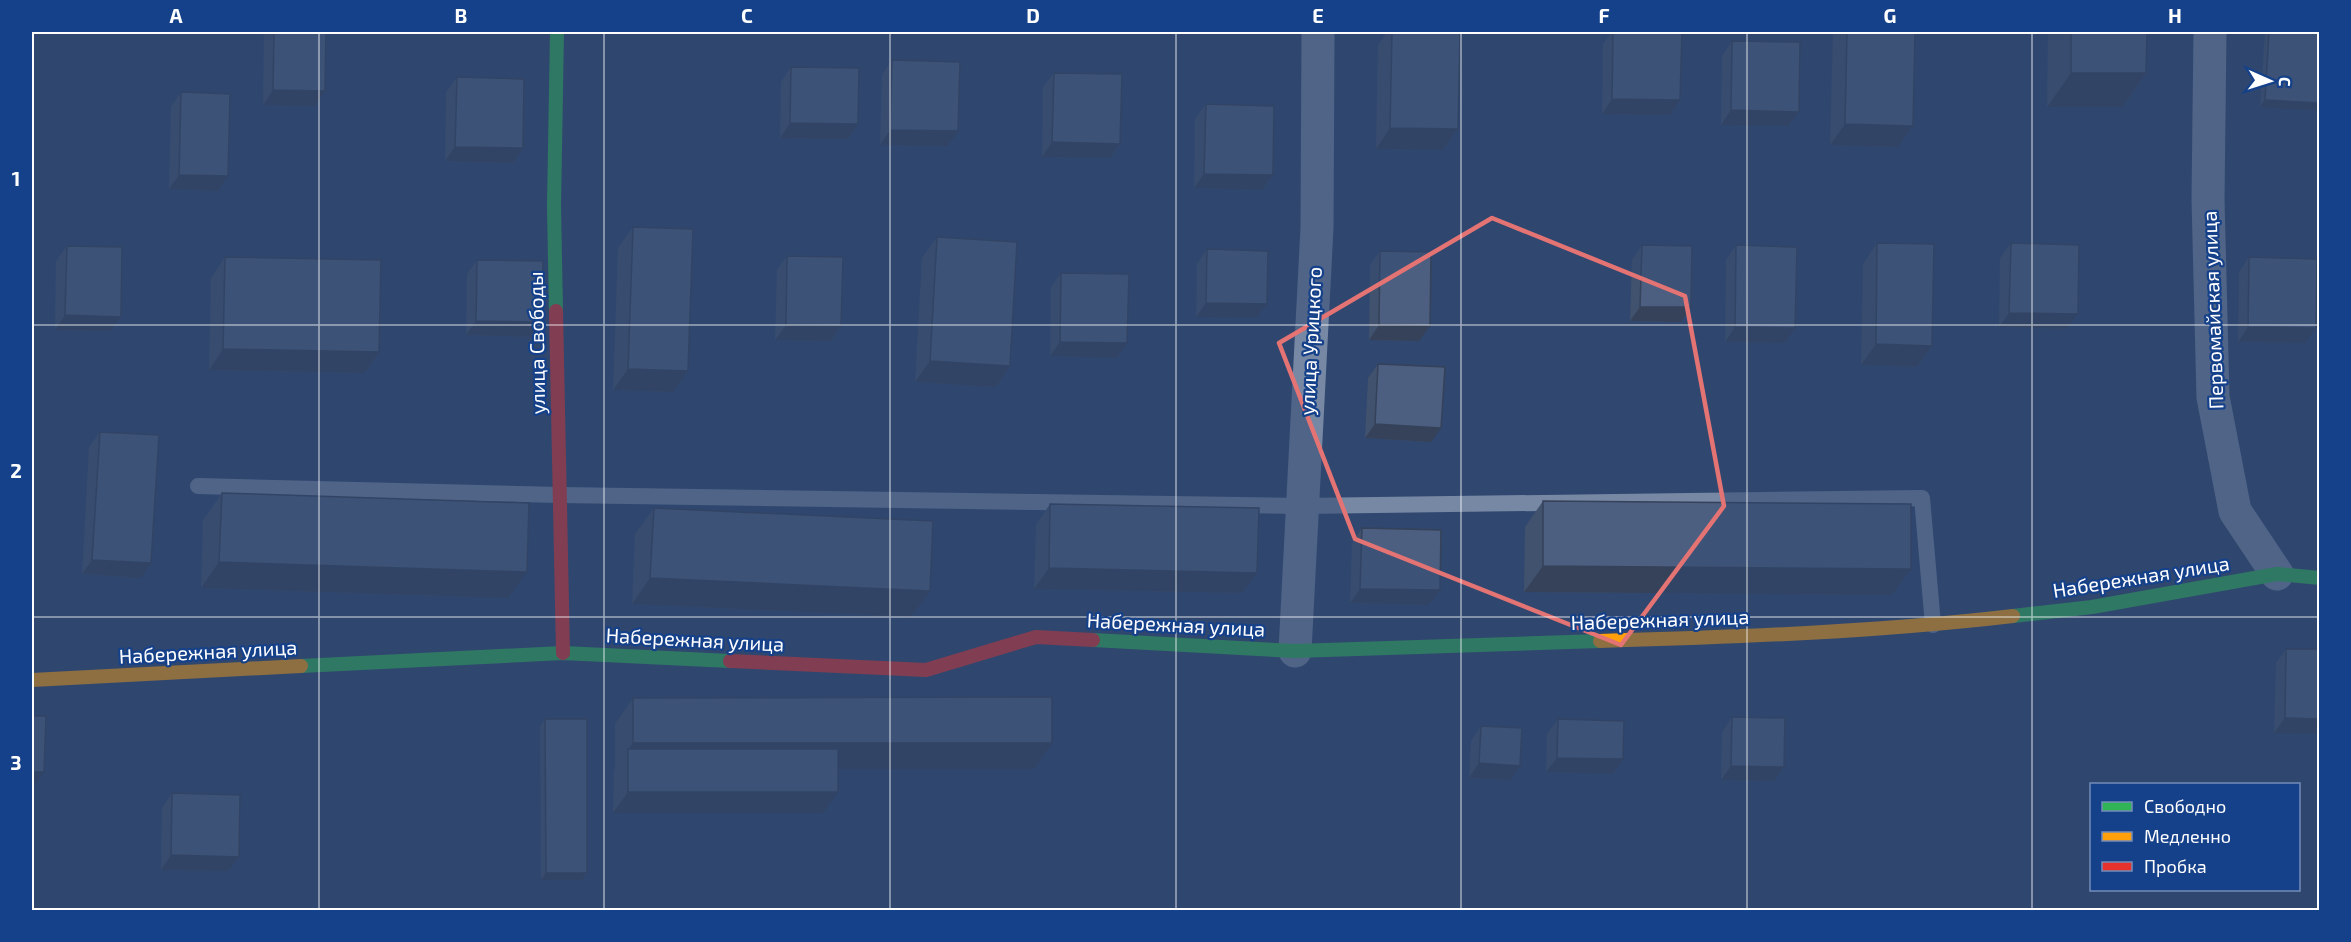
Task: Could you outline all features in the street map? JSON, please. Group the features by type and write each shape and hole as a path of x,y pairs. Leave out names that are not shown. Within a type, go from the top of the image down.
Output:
{"street":[{"name":"улица Свободы","path":"557,32 554,206 563,653"},
{"name":"улица Урицкого","path":"1295,651 1317,228 1318,32"},
{"name":"Первомайская улица","path":"2210,32 2208,199 2213,398 2235,511 2277,574"},
{"name":"Набережная улица","path":"32,680 563,653 926,670 1036,637 1295,651 1754,636 1934,625 2092,607 2277,574 2319,578"}],"lane":[{"path":"198,486 560,495 1301,506 1922,498 1934,625"}],"highlighted area":[{"path":"1492,218 1685,296 1724,506 1621,645 1355,539 1279,343"}],"building":[{"path":"274,32 326,32 325,91 273,90"},
{"path":"1392,32 1460,32 1458,129 1390,128"},
{"path":"1613,32 1682,32 1680,100 1612,99"},
{"path":"1847,32 1915,32 1913,126 1845,124"},
{"path":"2071,32 2147,32 2146,73 2071,73"},
{"path":"2269,32 2319,32 2319,103 2265,100"},
{"path":"1732,41 1800,42 1799,112 1731,110"},
{"path":"892,60 960,62 958,131 890,130"},
{"path":"791,67 859,68 858,124 790,123"},
{"path":"1054,73 1122,74 1120,144 1052,142"},
{"path":"457,77 524,79 523,148 455,147"},
{"path":"181,92 230,94 228,176 179,175"},
{"path":"1206,104 1274,106 1273,175 1204,174"},
{"path":"633,227 693,229 688,371 628,369"},
{"path":"937,237 1017,242 1010,366 930,361"},
{"path":"1877,243 1934,244 1932,346 1876,344"},
{"path":"2011,243 2079,245 2078,314 2009,313"},
{"path":"1642,245 1692,246 1691,307 1640,307"},
{"path":"1736,245 1797,247 1795,328 1735,327"},
{"path":"67,246 122,247 121,317 65,315"},
{"path":"1207,249 1268,251 1267,304 1206,303"},
{"path":"1380,251 1431,252 1430,326 1379,325"},
{"path":"787,256 843,257 841,326 786,325"},
{"path":"225,257 381,260 379,352 223,349"},
{"path":"2249,257 2317,259 2316,328 2248,327"},
{"path":"477,260 543,261 542,322 476,321"},
{"path":"1061,273 1129,274 1127,343 1060,342"},
{"path":"1378,364 1445,367 1441,428 1375,424"},
{"path":"100,432 159,435 151,563 92,560"},
{"path":"222,493 529,503 527,572 219,562"},
{"path":"1543,501 1911,504 1911,569 1543,566"},
{"path":"1050,504 1259,508 1257,573 1049,568"},
{"path":"654,508 933,521 930,591 650,578"},
{"path":"1362,528 1441,530 1440,590 1360,589"},
{"path":"2286,649 2319,649 2319,719 2285,718"},
{"path":"1052,697 1052,743 633,743 633,698"},
{"path":"32,716 46,716 44,772 32,772"},
{"path":"1732,717 1785,718 1784,767 1731,766"},
{"path":"545,719 587,719 587,873 546,873"},
{"path":"1558,719 1624,721 1623,759 1557,758"},
{"path":"1481,726 1522,728 1520,766 1479,763"},
{"path":"628,749 838,749 838,792 628,792"},
{"path":"172,793 240,795 239,857 171,855"}],"traffic: fast":[{"path":"556,311 554,206 557,32"},
{"path":"2013,616 2092,607 2277,574 2320,578"},
{"path":"1093,640 1295,651 1600,641"},
{"path":"301,666 563,653 730,661"}],"traffic: slow":[{"path":"1600,641 1858,630 2013,616"},
{"path":"32,680 301,666"}],"traffic: jam":[{"path":"556,311 563,653"},
{"path":"730,661 926,670 1036,637 1093,640"}]}
